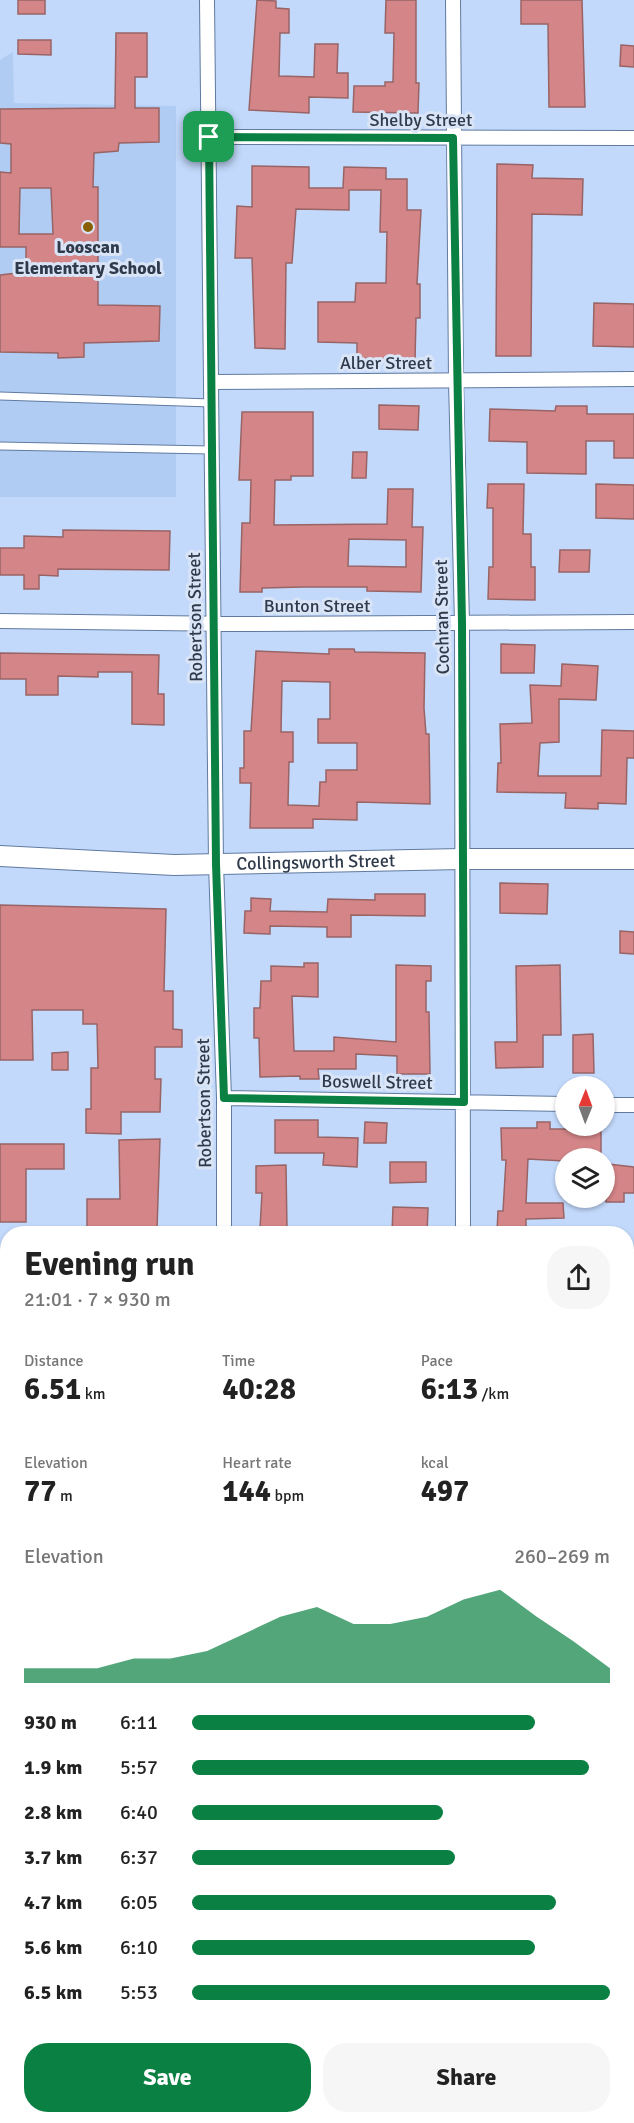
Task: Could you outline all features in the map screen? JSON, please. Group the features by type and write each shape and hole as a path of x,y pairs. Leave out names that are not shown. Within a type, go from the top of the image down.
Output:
{"main road":[{"name":"Collingsworth Street","path":"0,856 174,865 462,859 634,859"}],"street":[{"name":"Robertson Street","path":"207,0 216,864 224,1098 224,1226"},
{"name":"Cochran Street","path":"453,0 456,381 462,623 463,1226"},
{"name":"Shelby Street","path":"209,137 634,138"},
{"name":"Alber Street","path":"211,382 634,379"},
{"name":"Bunton Street","path":"0,621 213,624 634,622"},
{"name":"Boswell Street","path":"224,1098 555,1104"},
{"path":"615,1105 634,1105"}],"lane":[{"path":"0,396 211,403"},
{"path":"0,446 211,450"}],"shaded area":[{"name":"Looscan Elementary School","path":"13,52 14,103 176,106 176,497 0,497 0,60"}],"building":[{"path":"18,0 45,0 45,14 18,14"},
{"path":"257,0 276,1 276,8 289,9 289,33 280,33 279,76 314,77 315,44 338,44 337,73 348,73 348,98 309,97 309,113 249,110"},
{"path":"386,0 416,0 418,113 353,112 354,86 385,86 385,82 393,82 394,33 385,33"},
{"path":"521,0 582,0 585,107 549,107 548,24 521,24"},
{"path":"116,33 147,33 147,77 135,77 135,108 159,108 159,142 119,143 118,151 94,153 93,187 98,187 98,305 160,306 159,341 84,343 84,357 58,358 58,353 0,352 0,275 26,272 26,247 0,247 0,172 11,173 11,144 0,143 0,109 115,108","holes":["20,188 51,188 53,234 19,234"]},
{"path":"18,40 51,40 51,55 18,54"},
{"path":"621,45 634,46 634,67 620,66"},
{"path":"497,164 533,165 532,178 583,179 582,215 532,214 531,356 496,356"},
{"path":"252,166 309,167 309,188 343,188 344,167 386,168 386,179 407,179 407,210 421,210 417,284 420,284 420,318 416,318 415,360 357,358 357,343 318,342 318,302 355,302 356,283 386,283 387,232 380,232 381,190 349,190 349,210 296,209 292,263 286,263 285,349 255,348 252,258 235,258 237,206 252,207"},
{"path":"594,303 634,304 634,347 593,346"},
{"path":"379,405 419,406 418,430 379,429"},
{"path":"556,406 587,406 587,414 634,414 634,458 614,458 614,441 586,441 586,474 527,473 527,442 489,441 490,409 555,411"},
{"path":"242,412 313,412 313,476 291,476 291,480 275,480 274,525 387,524 388,489 413,489 412,527 423,527 421,592 367,591 367,587 303,587 262,588 262,592 240,592 242,523 250,523 251,480 239,480","holes":["349,539 406,540 406,567 348,566"]},
{"path":"353,452 367,452 366,478 352,478"},
{"path":"488,484 524,484 523,534 531,534 531,567 535,567 535,600 488,599 489,567 493,567 493,508 487,508"},
{"path":"596,484 634,485 634,519 596,518"},
{"path":"63,530 170,531 169,570 58,569 58,576 39,575 39,589 24,589 24,575 0,575 0,548 24,548 24,536 63,537"},
{"path":"560,550 590,550 589,572 559,572"},
{"path":"501,644 535,645 534,673 501,673"},
{"path":"329,649 354,649 355,652 425,653 424,708 426,734 429,734 430,804 357,802 357,820 313,819 313,828 250,828 251,783 240,783 240,768 244,768 244,731 251,731 256,651 329,654","holes":["282,681 330,682 330,719 318,719 318,743 357,743 357,770 326,770 326,782 320,782 319,806 288,805 289,762 293,762 293,732 281,732"]},
{"path":"0,653 159,655 158,694 164,694 164,725 132,724 132,672 98,672 98,677 58,676 58,695 26,695 26,679 0,679"},
{"path":"562,664 598,666 596,700 559,699 559,742 540,743 538,776 601,776 602,730 634,731 634,758 627,758 626,804 598,803 598,809 565,808 566,793 497,792 498,763 501,763 500,724 532,723 530,685 561,686"},
{"path":"500,883 548,884 547,914 500,913"},
{"path":"375,894 425,894 425,916 351,915 351,937 327,937 327,927 270,926 270,934 244,933 245,911 251,911 251,898 271,899 270,911 327,912 328,899 375,900"},
{"path":"0,905 166,909 164,991 173,991 173,1029 182,1030 182,1047 155,1047 155,1079 161,1079 160,1112 121,1112 121,1134 86,1133 86,1109 91,1109 91,1068 98,1068 97,1024 83,1024 83,1010 32,1010 33,1060 0,1060"},
{"path":"620,931 634,932 634,954 620,953"},
{"path":"304,963 318,963 318,997 292,996 294,1051 334,1051 334,1037 396,1042 396,965 431,966 431,981 426,981 430,1074 397,1074 397,1056 356,1054 356,1069 318,1069 319,1079 300,1079 300,1076 260,1077 259,1038 254,1038 254,1008 260,1008 261,981 271,981 271,966 304,967"},
{"path":"560,965 561,1035 543,1035 543,1067 496,1068 495,1042 517,1042 516,966"},
{"path":"593,1034 594,1073 573,1073 573,1035"},
{"path":"68,1052 68,1070 52,1070 52,1053"},
{"path":"275,1120 318,1120 318,1137 358,1138 357,1167 323,1165 324,1153 275,1153"},
{"path":"365,1122 387,1123 386,1143 364,1143"},
{"path":"537,1122 550,1122 550,1129 555,1129 555,1136 601,1136 601,1148 555,1148 555,1160 528,1159 526,1203 555,1203 555,1208 563,1208 564,1218 526,1219 526,1226 497,1226 498,1211 503,1211 506,1160 502,1160 501,1128 537,1128"},
{"path":"160,1139 157,1226 87,1226 87,1199 120,1199 119,1140"},
{"path":"0,1144 64,1144 64,1169 26,1169 26,1222 0,1222"},
{"path":"390,1162 426,1162 426,1182 390,1183"},
{"path":"286,1165 287,1226 260,1226 262,1193 256,1193 256,1166"},
{"path":"615,1165 634,1167 634,1193 624,1193 624,1202 615,1202"},
{"path":"393,1207 428,1208 427,1226 392,1226"}],"place":[{"name":"Looscan Elementary School","path":"88,227"}],"route":[{"path":"209,137 453,138 462,623 464,1102 224,1098 216,864 209,137"}]}
